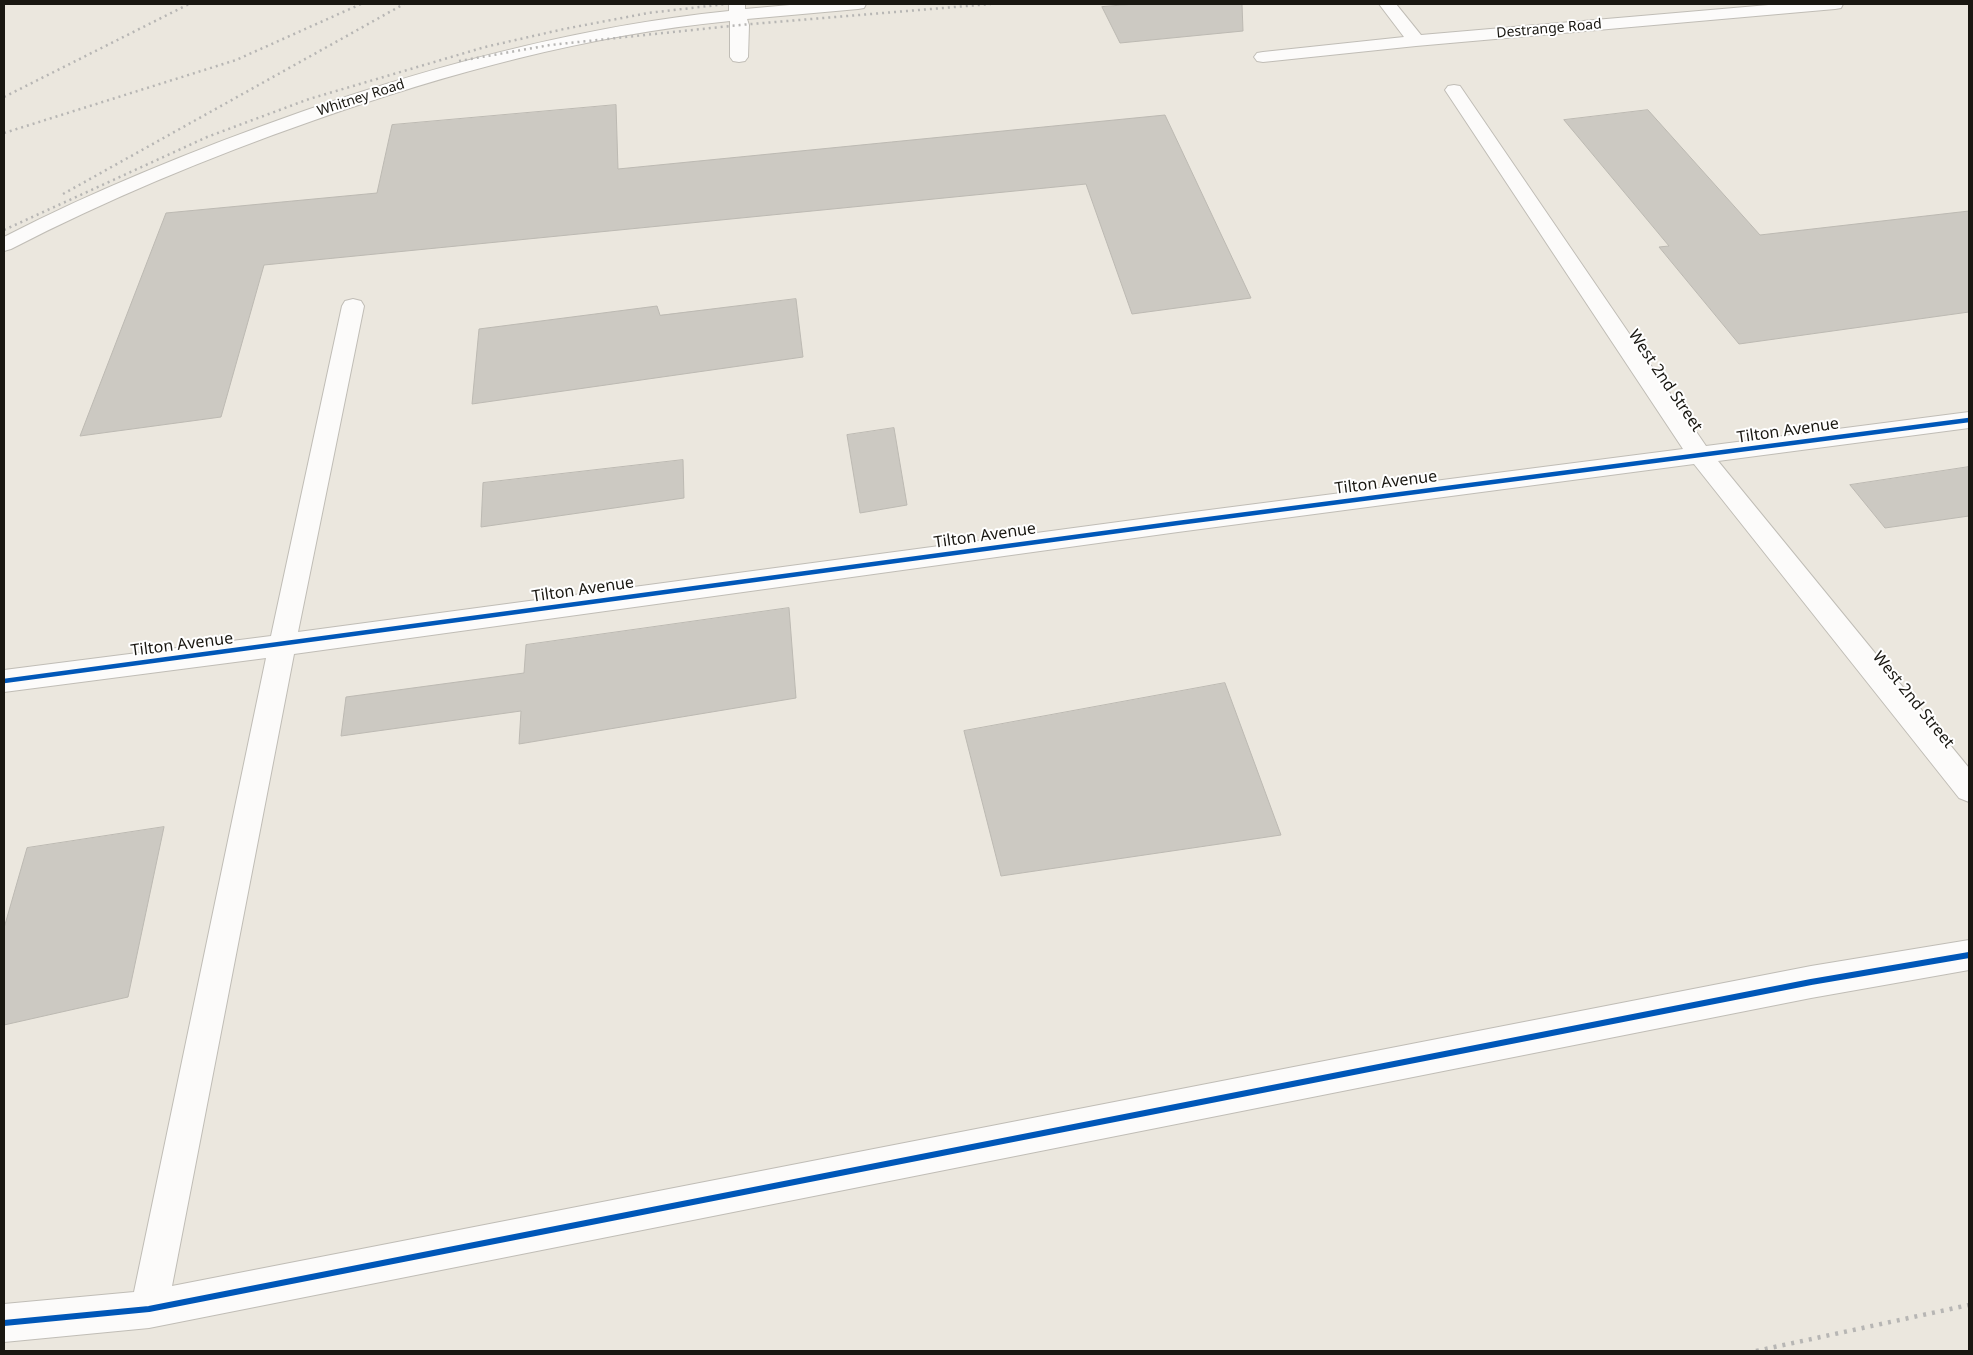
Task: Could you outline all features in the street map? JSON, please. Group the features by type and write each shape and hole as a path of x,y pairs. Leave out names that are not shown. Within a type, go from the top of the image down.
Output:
{"street":[{"name":"Whitney Road","path":"4,245 44,224 172,167 303,117 454,68 550,45 737,9 858,4"},
{"path":"1387,4 1416,41"},
{"name":"Destrange Road","path":"1262,57 1416,41 1835,4"},
{"path":"737,9 740,25 739,57"},
{"name":"West 2nd Street","path":"1454,90 1700,455 1969,790"},
{"path":"148,1309 282,645 353,306"},
{"name":"Tilton Avenue","path":"4,681 282,645 1158,525 1969,420"},
{"path":"4,1323 148,1309 1791,986 1969,955"}],"building":[{"path":"1135,4 1242,4 1243,31 1120,43 1102,7"},
{"path":"616,105 618,169 1165,115 1251,298 1132,314 1086,184 264,265 221,417 80,436 166,213 377,193 392,125"},
{"path":"1648,110 1760,235 1969,211 1969,312 1739,344 1659,247 1669,246 1564,120"},
{"path":"796,299 803,357 472,404 479,329 657,306 660,315"},
{"path":"894,428 907,505 860,513 847,435"},
{"path":"683,460 684,498 481,527 483,483"},
{"path":"1969,467 1969,516 1885,528 1850,485"},
{"path":"789,608 796,698 519,744 521,711 341,736 346,697 524,673 526,645"},
{"path":"1225,683 1281,835 1001,876 964,731"},
{"path":"164,827 128,997 4,1025 4,928 27,848"}],"railway":[{"path":"4,97 189,4"},
{"path":"4,133 236,60 361,4"},
{"path":"63,194 404,4"},
{"path":"4,230 207,137 309,99 485,47 564,29 648,13 726,4"},
{"path":"459,61 550,45 740,25 991,4"},
{"path":"1756,1351 1969,1305"}],"cycle path":[{"path":"4,681 1178,523 1969,420"},
{"path":"4,1323 149,1309 1811,982 1969,955"}]}
